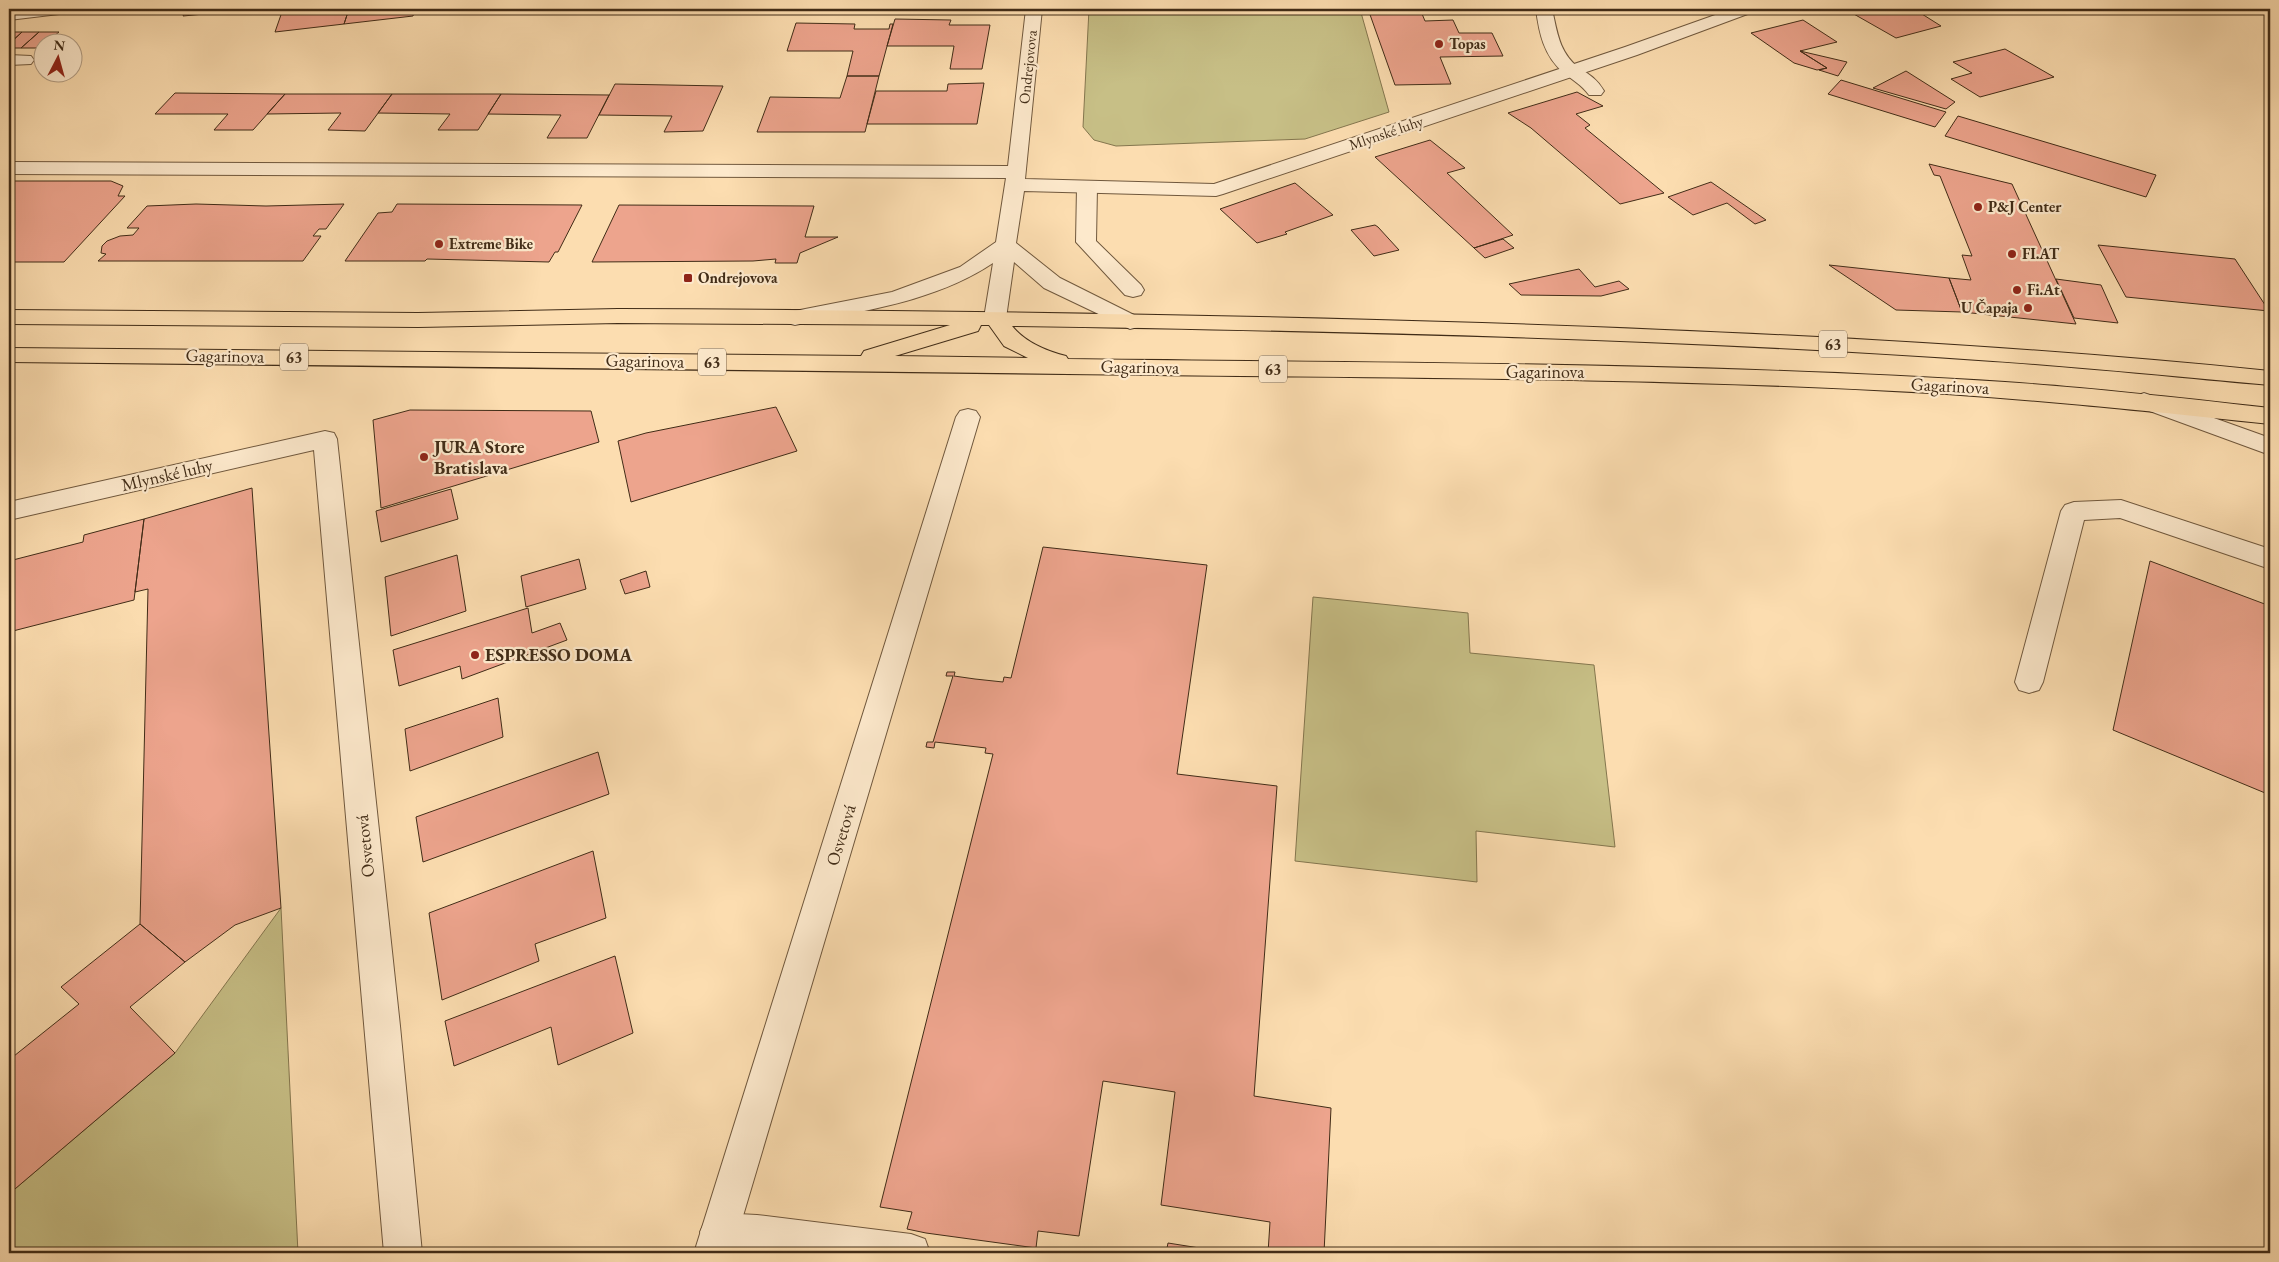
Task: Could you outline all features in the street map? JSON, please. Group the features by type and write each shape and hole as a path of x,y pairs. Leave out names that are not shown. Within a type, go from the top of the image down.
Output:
{"main road":[{"name":"Gagarinova","path":"9,317 413,320 643,316 995,318 1735,339 2031,356 2270,378"},
{"path":"844,364 995,318 1012,341 1043,358 1083,366"},
{"name":"Gagarinova","path":"9,354 1702,374 1972,387 2142,401 2270,416"}],"street":[{"path":"9,15 59,9"},
{"name":"Ondrejovova","path":"995,318 1015,179 1034,9"},
{"path":"1544,9 1550,45 1571,70 1590,80 1595,91"},
{"name":"Mlynské luhy","path":"1015,179 1087,187 1216,190 1714,22 1746,9"},
{"path":"9,168 1015,179"},
{"path":"1087,187 1086,242 1133,290"},
{"path":"794,318 896,297 967,271 1006,245 1052,283 1130,322"},
{"path":"2142,401 2270,447"},
{"name":"Osvetová","path":"716,1243 968,417"},
{"name":"Mlynské luhy","path":"9,511 325,439"},
{"name":"Osvetová","path":"325,439 383,1026 403,1253"},
{"path":"2029,682 2074,511 2121,509 2270,558"},
{"path":"716,1243 757,1234 911,1253"}],"shaded area":[{"path":"1089,9 1360,9 1389,112 1305,139 1116,146 1094,140 1083,127"},
{"path":"1313,597 1468,613 1470,653 1594,665 1615,847 1476,831 1477,882 1295,861"},
{"path":"281,908 298,1253 9,1253 9,1194 175,1053"}],"building":[{"path":"186,9 205,9 204,14 183,16"},
{"path":"205,9 226,9 225,11 204,14"},
{"path":"283,9 349,9 344,24 275,32"},
{"path":"349,9 415,9 413,16 344,24"},
{"name":"Topas","path":"1368,9 1420,9 1425,21 1453,20 1459,33 1492,33 1503,56 1440,57 1451,84 1395,85"},
{"path":"1845,9 1914,9 1941,26 1896,38"},
{"path":"895,19 951,20 949,25 990,25 982,69 950,69 954,46 887,46"},
{"path":"1803,20 1837,42 1800,51 1827,68 1817,70 1794,63 1751,33"},
{"path":"796,23 855,24 854,29 889,29 890,24 893,24 879,76 847,76 853,51 787,51"},
{"path":"9,32 22,32 9,44"},
{"path":"22,32 32,32 32,38 21,48 9,48 9,44"},
{"path":"32,38 32,48 21,48"},
{"path":"2005,49 2054,77 1980,97 1951,79 1972,73 1953,62"},
{"path":"1800,51 1847,62 1838,76 1819,70 1827,68"},
{"path":"1906,71 1955,102 1946,109 1873,88"},
{"path":"847,76 879,76 865,132 757,132 770,97 840,98"},
{"path":"1841,80 1946,112 1935,127 1828,94"},
{"path":"984,83 977,124 867,124 876,91 947,91 948,84"},
{"path":"615,84 723,86 703,131 664,132 672,116 599,115"},
{"path":"1577,92 1603,106 1576,114 1590,125 1585,128 1664,193 1620,204 1531,128 1508,113"},
{"path":"175,93 285,94 253,130 214,130 228,114 155,114"},
{"path":"285,94 392,94 365,131 328,130 341,113 267,114"},
{"path":"392,94 501,94 478,130 438,130 450,114 378,113"},
{"path":"501,94 609,95 587,138 547,138 561,115 488,114"},
{"path":"1958,116 2156,175 2146,197 1945,136"},
{"path":"1430,140 1465,168 1447,173 1513,235 1474,248 1375,157"},
{"path":"1929,164 2012,184 2076,324 1962,312 1949,278 1971,280 1962,255 1972,256 1940,176 1934,175"},
{"path":"9,181 111,181 123,186 118,196 125,196 64,262 9,262"},
{"path":"1711,182 1766,220 1755,224 1727,203 1693,215 1668,197"},
{"path":"1295,183 1333,215 1285,232 1287,234 1257,243 1220,209"},
{"path":"196,204 266,206 344,204 326,229 319,229 313,236 321,236 303,261 98,261 106,254 101,253 102,246 107,241 120,236 133,235 139,228 127,228 147,206"},
{"path":"397,204 582,205 558,252 555,252 549,262 427,259 425,261 345,261 378,213 392,212"},
{"path":"619,205 814,206 805,237 838,237 800,253 797,263 775,263 776,259 753,261 592,262"},
{"path":"1375,225 1399,250 1374,256 1351,230"},
{"path":"1503,239 1514,248 1485,258 1474,248"},
{"path":"2098,245 2235,259 2269,311 2126,297"},
{"path":"1829,265 1949,278 1962,312 1896,310"},
{"path":"1579,269 1595,287 1619,281 1629,289 1601,296 1521,295 1509,284"},
{"path":"2056,279 2101,285 2118,323 2074,318"},
{"path":"776,407 797,451 631,502 618,441 646,433"},
{"path":"410,410 591,411 599,442 381,508 373,420"},
{"path":"252,488 281,908 235,925 185,962 140,924 148,589 135,592 144,519"},
{"path":"451,489 458,519 381,542 376,511"},
{"path":"144,519 134,600 9,632 9,561 83,542 84,535"},
{"path":"1043,547 1207,565 1177,774 1277,786 1254,1096 1331,1108 1324,1253 1268,1253 1270,1222 1161,1205 1175,1092 1103,1081 1079,1236 1038,1231 1036,1248 926,1233 907,1229 912,1212 880,1207 993,754 985,753 986,748 935,742 934,748 926,747 927,742 933,742 953,676 946,676 947,672 955,672 954,676 1003,682 1004,677 1011,678"},
{"path":"457,555 466,611 391,636 385,577"},
{"path":"579,559 586,589 526,607 521,576"},
{"path":"2150,561 2270,606 2270,795 2113,730"},
{"path":"646,571 650,587 625,594 620,580"},
{"path":"528,608 532,633 560,623 567,640 462,679 460,666 399,686 393,650"},
{"path":"498,698 503,737 410,771 405,729"},
{"path":"598,752 609,794 423,862 416,817"},
{"path":"593,851 606,918 535,944 539,961 442,1000 429,913"},
{"path":"140,924 185,962 130,1007 175,1053 9,1194 9,1060 79,1004 61,987"},
{"path":"615,956 633,1033 558,1065 551,1027 454,1066 445,1021"},
{"path":"1168,1243 1231,1253 1166,1253"}],"place":[{"name":"Topas","path":"1439,44"},
{"name":"P&J Center","path":"1978,207"},
{"name":"Extreme Bike","path":"439,244"},
{"name":"FI.AT","path":"2012,254"},
{"name":"Ondrejovova","path":"688,278"},
{"name":"Fi.At","path":"2017,290"},
{"name":"U Čapaja","path":"2028,308"},
{"name":"JURA Store Bratislava","path":"424,457"},
{"name":"ESPRESSO DOMA","path":"475,655"}]}
